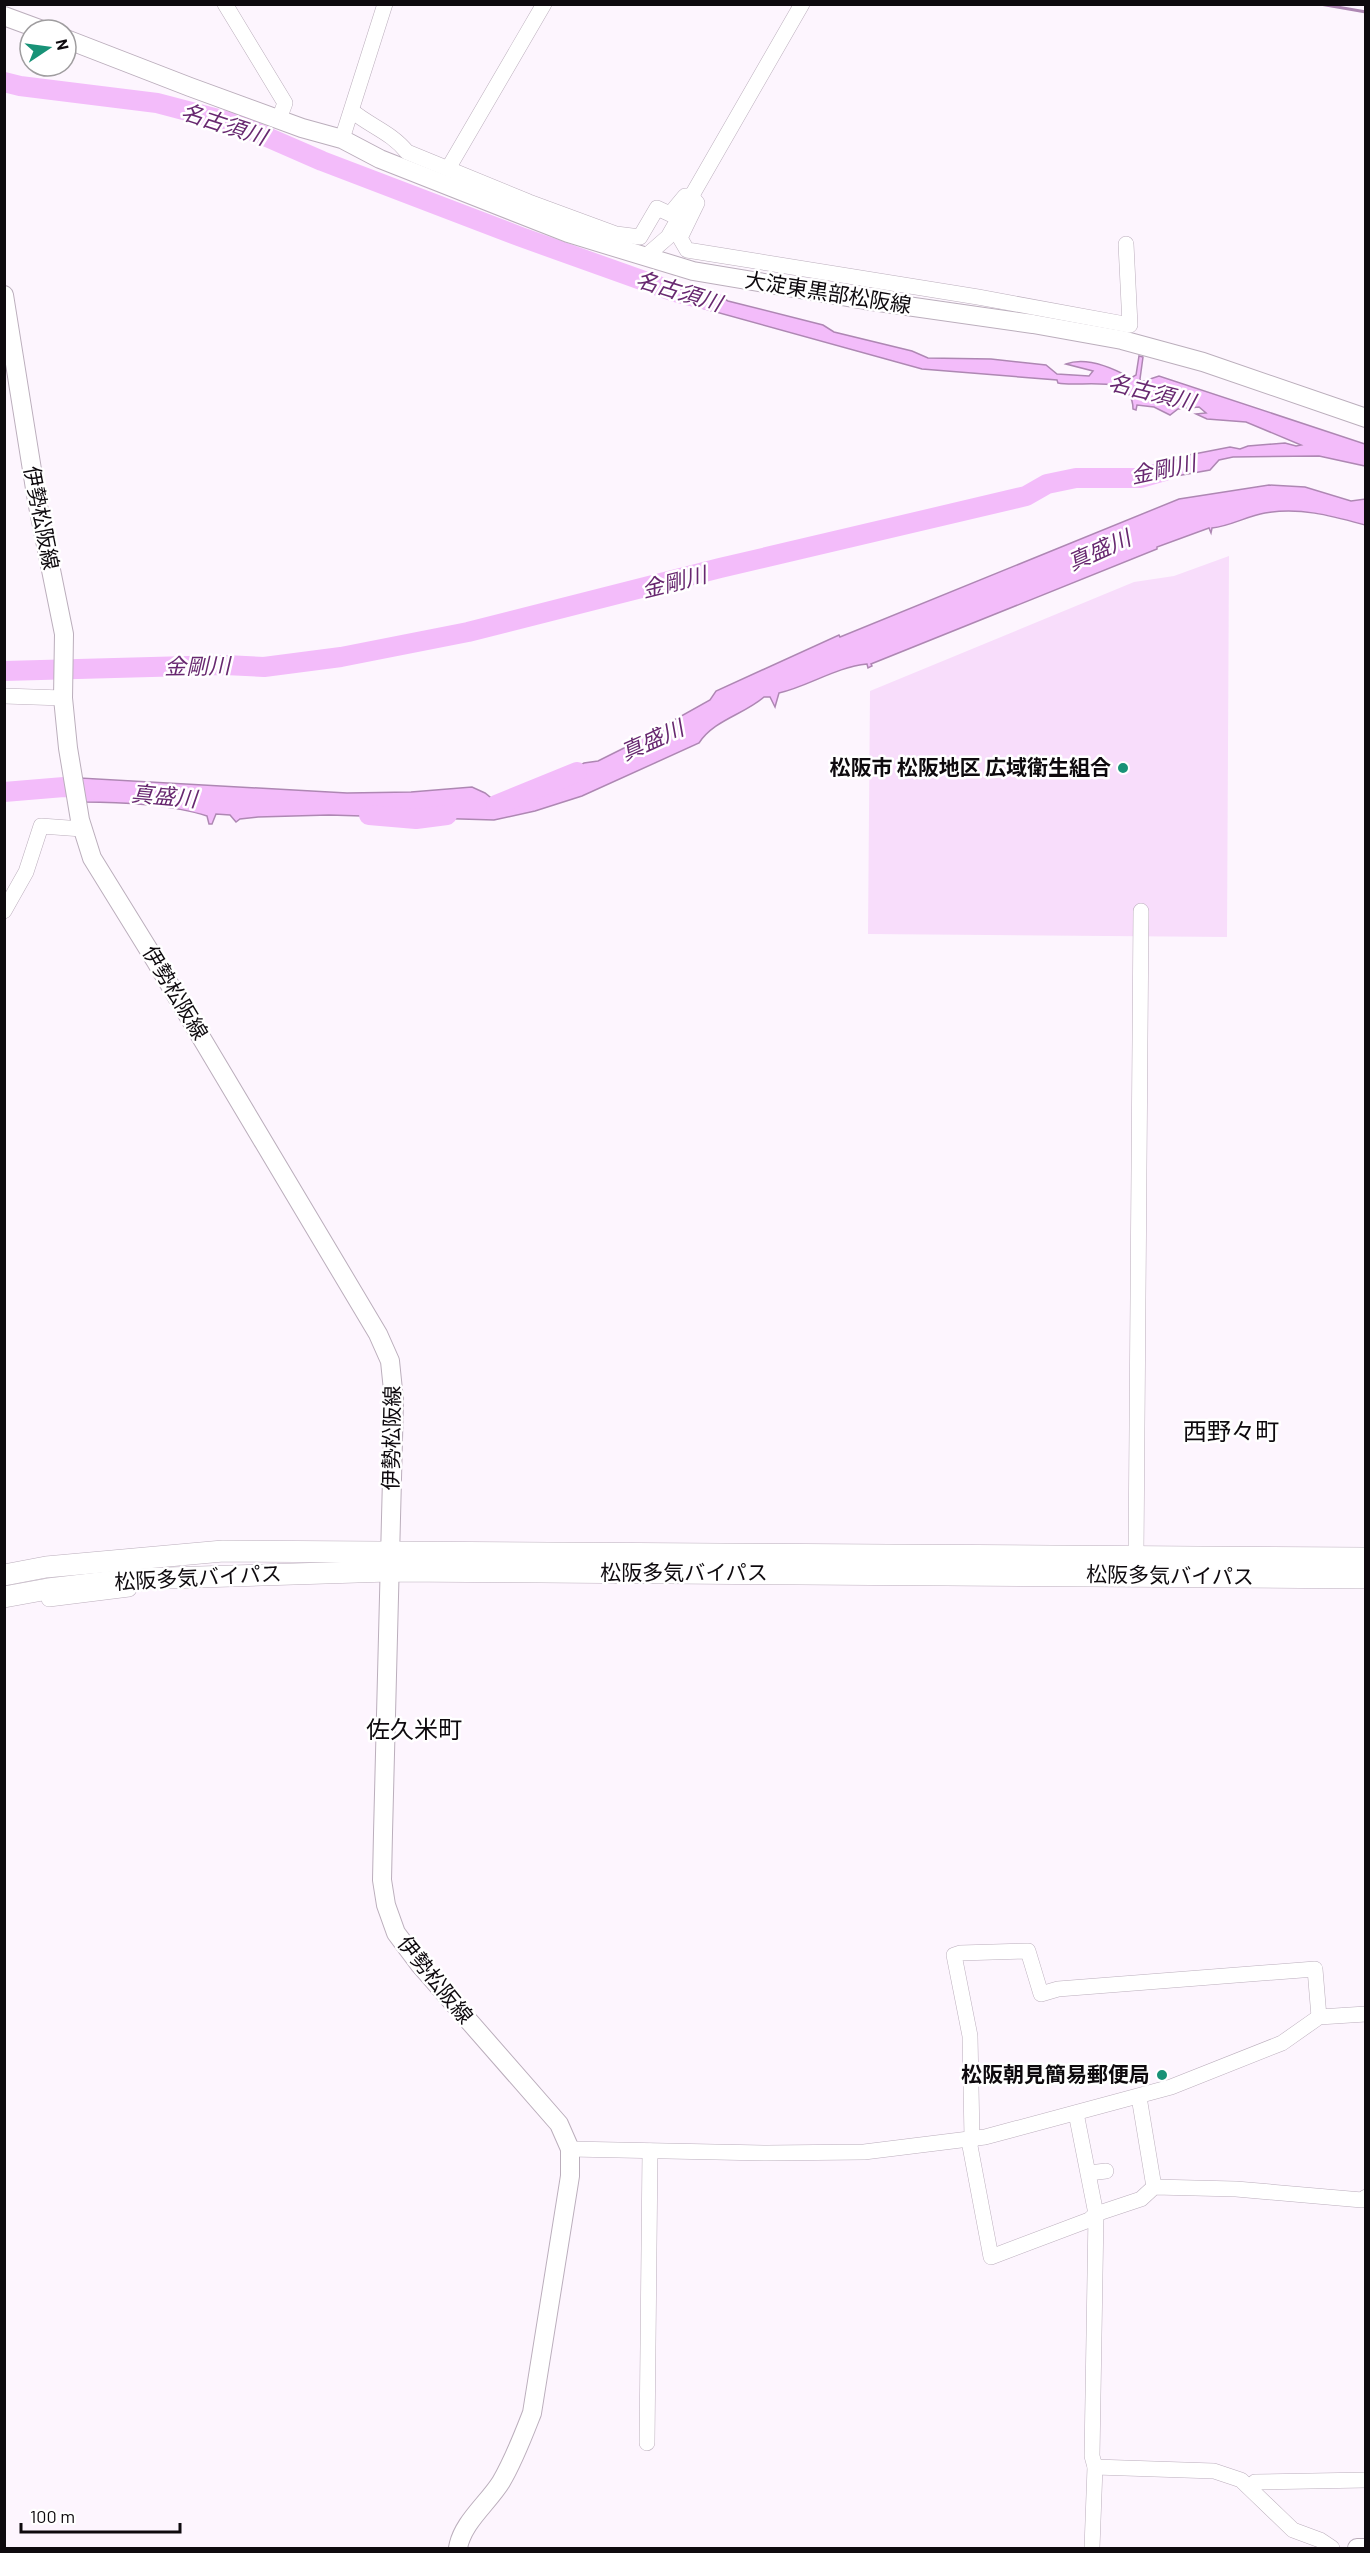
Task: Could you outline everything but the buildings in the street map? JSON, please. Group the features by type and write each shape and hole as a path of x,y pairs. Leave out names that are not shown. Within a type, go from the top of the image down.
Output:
{"highway":[{"name":"松阪多気バイパス","path":"4,1575 111,1560 223,1551 389,1561 1139,1565 1365,1558"},
{"name":"松阪多気バイパス","path":"4,1597 48,1589 159,1578 389,1561"},
{"name":"松阪多気バイパス","path":"1139,1565 1365,1578"}],"main road":[{"name":"大淀東黒部松阪線","path":"78,44 279,119 342,139 380,159 568,233 693,271 952,308 1122,340 1203,362 1365,418"},
{"name":"伊勢松阪線","path":"4,295 37,501 64,634 63,698 72,772 81,824 92,858 387,1351 392,1371 394,1400 382,1880 386,1905 396,1933 420,1965 559,2124 570,2149 570,2176 532,2413 520,2444 500,2483 464,2532 458,2548"},
{"path":"1356,2548 1365,2548"}],"street":[{"path":"225,4 285,103 279,119"},
{"path":"342,139 385,4"},
{"path":"449,167 544,4"},
{"path":"645,257 668,237 802,4"},
{"path":"352,111 366,123 396,138 407,152 449,167 529,202 616,234 640,237 657,208 670,214 685,196 691,196 697,203 680,238 687,250 978,297 1130,325 1126,243"},
{"path":"932,290 952,308 970,303 978,297"},
{"path":"4,696 63,698"},
{"path":"4,911 26,872 41,826 81,824"},
{"path":"1139,1565 1134,1358 1141,911"},
{"path":"4,1607 141,1587 159,1578"},
{"path":"1319,2017 1315,1969 1080,1987 1041,1994 1028,1951 954,1955 970,2036 972,2138 970,2146 991,2257 1089,2220 1096,2214 1141,2199 1154,2187 1236,2189 1362,2200 1365,2197"},
{"path":"570,2149 864,2152 972,2138 1033,2126 1171,2087 1282,2043 1319,2017 1365,2014"},
{"path":"1139,2097 1154,2187"},
{"path":"1076,2114 1096,2214 1092,2456 1095,2467 1092,2548"},
{"path":"647,2443 650,2151"},
{"path":"1089,2173 1106,2170"},
{"path":"1095,2467 1214,2471 1241,2480 1293,2530 1320,2540 1332,2548"},
{"path":"1250,2487 1255,2482 1365,2480"}],"shaded area":[{"path":"1229,556 1227,937 868,934 870,691 1134,582 1174,576"}],"water":[{"path":"690,287 716,294 728,301 823,325 834,332 912,351 928,358 991,359 1046,365 1057,374 1089,376 1093,371 1066,364 1082,361 1108,367 1131,378 1136,375 1139,356 1143,357 1141,382 1159,376 1365,444 1365,466 1319,456 1233,457 1219,460 1210,470 1142,482 1142,474 1189,455 1230,447 1240,449 1248,446 1285,443 1301,445 1246,422 1207,419 1196,414 1206,413 1199,407 1178,409 1170,415 1154,407 1137,405 1136,410 1133,409 1131,397 1125,390 1115,386 1068,384 1058,383 1057,380 922,369 687,304"},
{"path":"1269,485 1305,487 1351,501 1365,499 1365,525 1304,512 1278,511 1258,514 1212,528 1211,533 1209,528 871,664 872,666 868,668 867,664 844,669 779,693 775,707 770,697 764,697 721,723 705,735 699,743 582,796 535,811 494,820 329,815 258,817 240,819 236,822 230,815 216,814 212,824 209,824 207,816 178,809 84,802 80,778 347,793 411,792 472,787 495,801 533,794 584,763 598,761 626,747 710,700 716,691 839,635 840,637 1179,499"}],"waterway":[{"path":"1320,4 1366,12"},
{"name":"名古須川","path":"4,82 157,103 237,124 322,161 521,237 675,292 715,302"},
{"name":"金剛川","path":"4,671 225,665 264,667 341,657 468,632 720,568 1026,496 1047,484 1076,478 1141,478 1165,471"},
{"name":"真盛川","path":"496,805 577,772"},
{"name":"真盛川","path":"4,792 64,787 91,790"},
{"name":"真盛川","path":"369,815 416,819 447,815"}],"place":[{"name":"松阪市 松阪地区 広域衛生組合","path":"1123,768"},
{"name":"松阪朝見簡易郵便局","path":"1162,2075"}],"district":[{"name":"西野々町","path":"1231,1432"},
{"name":"佐久米町","path":"414,1730"}]}
